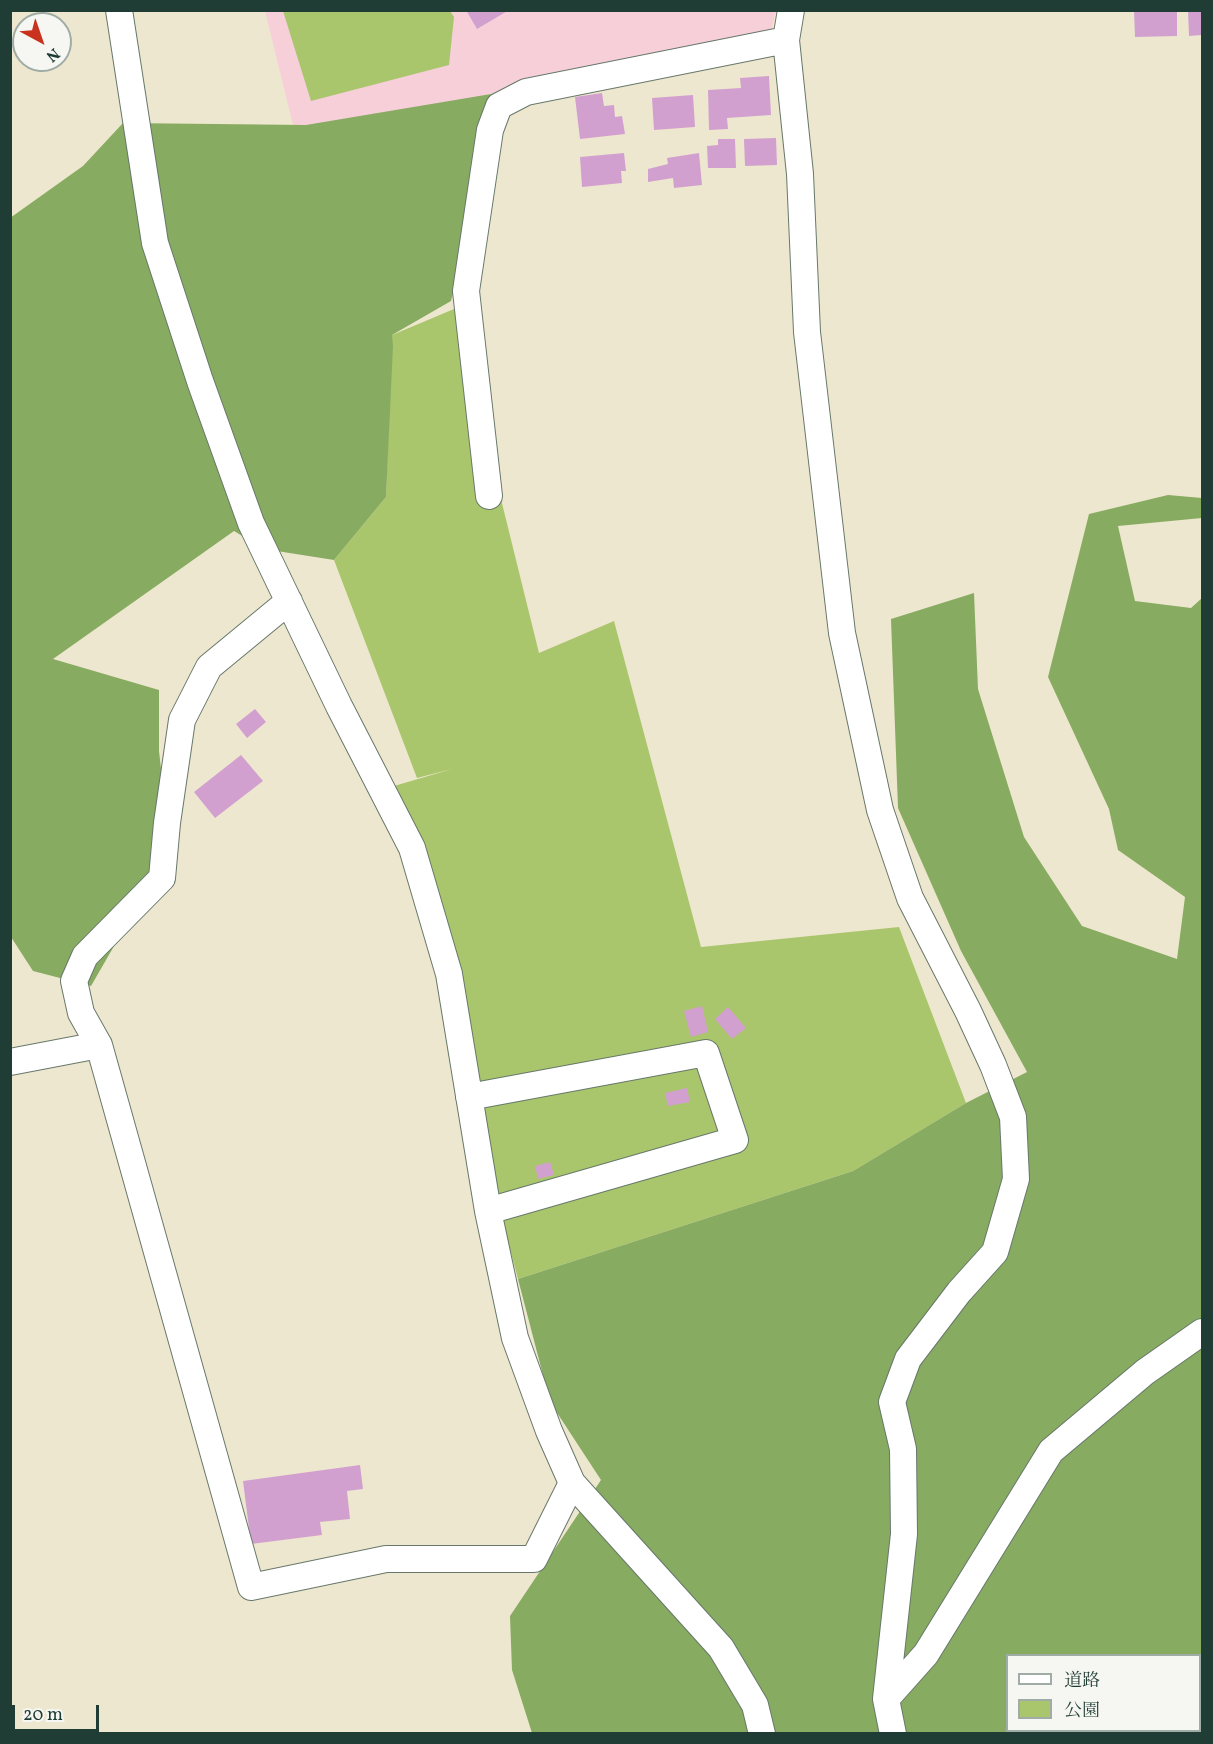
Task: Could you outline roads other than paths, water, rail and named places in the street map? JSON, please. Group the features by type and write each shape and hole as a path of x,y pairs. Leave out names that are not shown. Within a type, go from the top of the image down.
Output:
{"street":[{"path":"119,10 155,243 200,381 251,524 339,706 412,848 449,974 488,1211 515,1338 549,1431 572,1483 721,1647 755,1705 762,1734"},
{"path":"791,10 786,40 800,174 807,332 844,644 880,810 910,898 993,1065 1012,1117 1016,1179 995,1252 959,1292 908,1359 892,1402 903,1449 904,1534 886,1699 893,1734"},
{"path":"489,496 466,291 490,130 499,106 526,92 786,40"},
{"path":"289,601 209,668 182,720 167,823 162,878 86,956 74,981 81,1013 99,1045 251,1587 386,1559 534,1559 572,1483"},
{"path":"10,1062 99,1045"},
{"path":"469,1097 706,1053 735,1140 488,1211"},
{"path":"886,1699 926,1654 1052,1451 1145,1372 1203,1332"}]}
